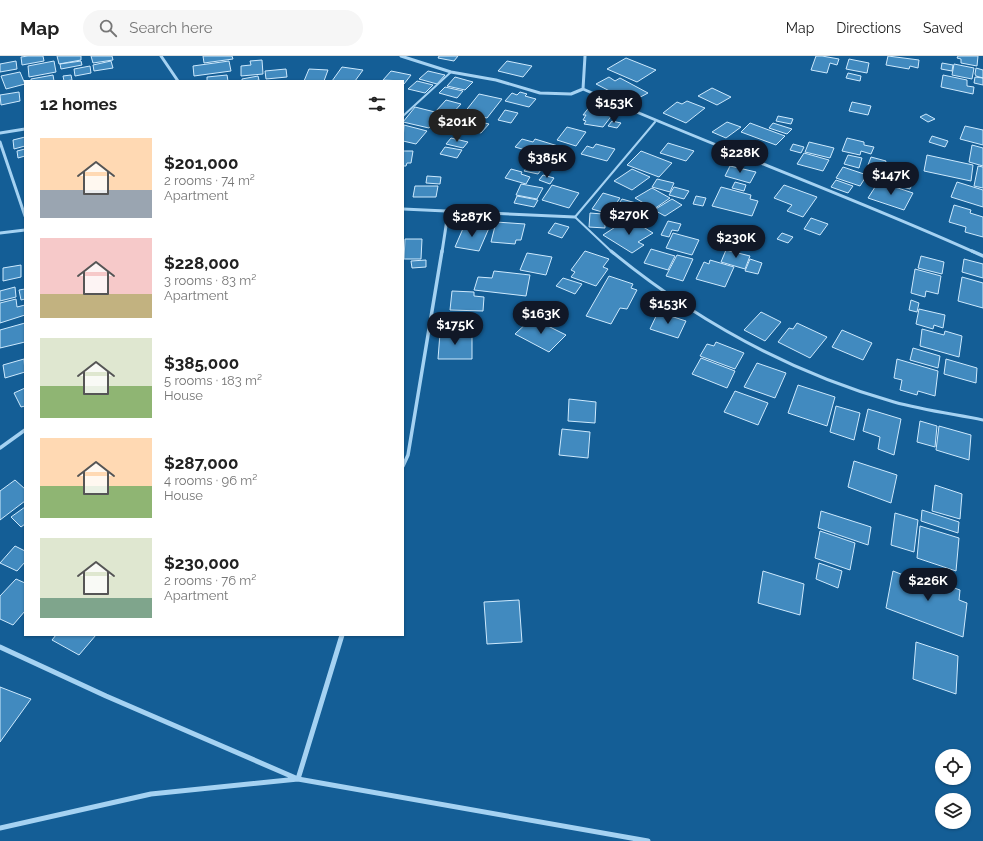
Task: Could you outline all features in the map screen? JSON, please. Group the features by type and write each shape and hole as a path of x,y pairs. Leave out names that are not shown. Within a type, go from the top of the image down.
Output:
{"street":[{"path":"161,56 177,80"},
{"path":"401,56 451,72 496,80 540,93 571,94 583,89 655,122 767,166 983,256"},
{"path":"583,89 585,56"},
{"path":"0,133 24,129"},
{"path":"0,142 24,213"},
{"path":"404,209 575,217"},
{"path":"404,464 408,454 448,212"},
{"path":"0,233 24,230"},
{"path":"0,448 24,431"},
{"path":"298,779 342,636"},
{"path":"0,647 106,696 298,779 648,841"},
{"path":"0,828 151,794 298,779"}],"lane":[{"path":"404,115 451,72"},
{"path":"655,122 575,217 591,234 648,283 717,327 801,370 895,402 983,420"}],"building":[{"path":"43,56 44,61 22,65 21,57"},
{"path":"57,56 81,56 81,60 59,64"},
{"path":"91,56 112,56 113,60 93,63"},
{"path":"203,56 232,56 233,59 204,63"},
{"path":"439,56 458,56 454,61 438,58"},
{"path":"816,56 839,59 837,65 830,63 827,73 811,70"},
{"path":"888,56 919,60 918,68 910,66 909,69 886,65"},
{"path":"958,56 978,56 977,66 961,63 961,59 957,58"},
{"path":"626,58 656,70 637,82 607,69"},
{"path":"849,59 869,63 867,73 846,69"},
{"path":"262,60 263,74 241,76 241,66 251,65 250,61"},
{"path":"16,61 17,69 0,72 0,64"},
{"path":"54,61 56,72 29,77 28,66"},
{"path":"81,61 82,65 61,69 60,64"},
{"path":"111,61 113,68 94,71 93,65"},
{"path":"229,61 231,71 194,76 193,66"},
{"path":"507,61 532,66 523,77 498,71"},
{"path":"942,63 953,65 952,71 941,69"},
{"path":"954,64 974,68 972,79 952,75"},
{"path":"90,66 91,73 75,76 74,69"},
{"path":"342,67 363,70 356,80 333,80"},
{"path":"976,68 983,70 983,78 976,76"},
{"path":"286,69 287,77 266,79 265,71"},
{"path":"309,69 328,70 324,80 304,80"},
{"path":"391,71 411,75 404,84 404,80 383,80"},
{"path":"428,71 445,75 437,84 419,79"},
{"path":"20,72 24,84 6,89 1,76"},
{"path":"848,73 861,76 860,81 846,78"},
{"path":"53,75 54,80 31,80"},
{"path":"71,75 72,80 64,80 63,76"},
{"path":"227,75 228,80 207,80 207,77"},
{"path":"943,75 967,80 967,86 974,87 973,94 941,87"},
{"path":"258,76 259,80 242,80"},
{"path":"455,77 473,82 465,90 447,86"},
{"path":"609,77 615,81 620,78 648,93 631,102 596,84"},
{"path":"975,77 983,78 983,85 974,83"},
{"path":"417,81 433,85 425,93 408,89"},
{"path":"445,87 463,91 457,98 439,93"},
{"path":"712,88 731,97 717,105 698,96"},
{"path":"19,92 20,101 1,105 0,95"},
{"path":"520,92 527,94 525,96 536,99 529,107 505,101 512,93 517,95"},
{"path":"479,94 502,99 487,118 464,113"},
{"path":"446,100 461,104 451,115 436,111"},
{"path":"687,101 705,108 686,123 663,113 677,102 682,104"},
{"path":"852,102 871,106 868,115 849,111"},
{"path":"591,105 612,111 610,114 613,114 603,127 584,124 586,121 583,120 586,115 583,115"},
{"path":"415,107 435,112 431,116 438,118 429,128 404,122"},
{"path":"505,110 518,113 511,123 498,120"},
{"path":"926,114 935,119 928,122 920,117"},
{"path":"778,116 793,119 791,124 776,121"},
{"path":"472,120 489,124 481,133 465,129"},
{"path":"612,121 621,123 617,128 608,126"},
{"path":"727,122 741,127 726,138 712,132"},
{"path":"750,123 785,136 776,145 741,132"},
{"path":"773,123 792,129 787,134 769,128"},
{"path":"454,124 463,127 459,132 449,129"},
{"path":"404,125 427,131 416,144 404,141"},
{"path":"438,126 447,129 443,133 434,130"},
{"path":"965,126 983,130 983,145 960,139"},
{"path":"567,127 586,132 576,146 557,140"},
{"path":"932,136 948,141 945,147 929,142"},
{"path":"24,137 24,146 14,149 13,140"},
{"path":"451,138 468,142 463,148 446,144"},
{"path":"847,138 864,142 864,145 874,147 871,154 861,151 860,155 842,151"},
{"path":"522,139 533,142 535,139 558,146 550,157 515,147"},
{"path":"809,142 834,148 830,158 805,152"},
{"path":"668,143 694,151 686,161 660,153"},
{"path":"596,144 615,149 607,161 581,154 587,146 593,148"},
{"path":"793,144 804,147 801,153 790,150"},
{"path":"972,145 983,148 983,166 969,162"},
{"path":"445,147 462,150 457,158 440,154"},
{"path":"24,149 24,156 18,158 17,151"},
{"path":"404,151 413,151 411,163 407,163 406,166 404,166"},
{"path":"641,151 672,163 659,177 627,165"},
{"path":"804,153 829,160 823,171 797,164"},
{"path":"848,155 862,158 859,168 844,164"},
{"path":"927,155 973,165 971,181 924,171"},
{"path":"871,157 886,161 884,168 868,165"},
{"path":"531,162 544,166 538,174 524,171"},
{"path":"730,166 756,172 750,183 725,176"},
{"path":"978,166 983,167 983,188 974,186"},
{"path":"843,167 867,175 860,186 836,178"},
{"path":"511,169 522,172 521,174 530,177 526,184 505,178"},
{"path":"632,169 650,177 632,190 614,181"},
{"path":"891,174 914,180 910,189 887,183"},
{"path":"543,175 554,178 550,184 539,180"},
{"path":"427,176 441,177 440,184 426,183"},
{"path":"657,179 674,183 670,192 652,187"},
{"path":"836,180 853,186 848,193 831,187"},
{"path":"735,182 746,185 744,191 732,188"},
{"path":"957,182 983,190 983,207 951,197"},
{"path":"521,184 543,188 537,199 516,195"},
{"path":"877,184 890,189 892,186 913,193 904,210 868,198"},
{"path":"552,185 579,193 569,208 542,200"},
{"path":"784,185 817,197 803,217 787,211 792,205 774,198"},
{"path":"415,186 438,186 436,197 413,197"},
{"path":"674,187 689,191 684,199 669,195"},
{"path":"721,187 751,195 750,199 758,201 752,216 712,206"},
{"path":"652,188 670,198 654,209 635,198"},
{"path":"603,193 620,198 609,214 592,209"},
{"path":"517,196 538,200 534,207 514,203"},
{"path":"696,196 706,198 703,206 693,204"},
{"path":"622,199 636,203 628,215 614,211"},
{"path":"672,199 682,205 665,216 654,210"},
{"path":"954,205 971,210 970,213 983,217 983,237 965,232 966,227 949,222"},
{"path":"636,206 647,209 644,216 632,213"},
{"path":"590,213 615,215 615,225 605,224 605,228 589,227"},
{"path":"811,218 828,224 820,235 804,229"},
{"path":"632,220 653,233 638,242 644,245 632,253 603,235 623,222 627,224"},
{"path":"668,221 681,224 678,231 672,230 669,237 661,235"},
{"path":"496,222 525,224 521,240 516,240 515,244 491,242"},
{"path":"555,223 569,227 562,238 548,233"},
{"path":"465,224 489,228 479,251 455,247"},
{"path":"673,233 699,240 692,255 666,248"},
{"path":"782,233 793,237 788,243 777,239"},
{"path":"405,239 422,239 421,259 404,259"},
{"path":"651,249 675,256 668,270 644,263"},
{"path":"726,250 750,256 745,269 721,262"},
{"path":"585,251 609,259 603,267 608,269 596,286 571,277 575,272 571,270"},
{"path":"527,253 552,257 546,275 520,270"},
{"path":"677,255 693,259 683,281 666,276"},
{"path":"921,256 944,262 942,274 918,268"},
{"path":"750,259 762,263 758,274 745,271"},
{"path":"964,259 983,264 983,278 962,272"},
{"path":"426,260 426,267 412,268 411,261"},
{"path":"710,260 734,267 725,287 696,279 704,262 709,264"},
{"path":"21,265 21,277 3,281 3,268"},
{"path":"915,269 941,276 938,294 926,291 925,297 911,293"},
{"path":"494,271 530,275 526,296 474,290 478,277 492,278"},
{"path":"609,276 633,284 631,288 637,290 627,309 620,308 611,324 586,316"},
{"path":"962,277 983,283 983,308 958,301"},
{"path":"563,278 582,284 575,294 556,286"},
{"path":"15,287 16,297 0,301 0,291"},
{"path":"24,289 24,299 21,300 19,290"},
{"path":"452,291 474,292 474,296 484,297 483,311 450,310"},
{"path":"16,299 17,307 24,305 24,315 0,323 0,303"},
{"path":"911,300 919,303 917,312 909,310"},
{"path":"919,309 945,315 943,328 934,325 933,329 916,324"},
{"path":"658,312 686,321 678,338 650,329"},
{"path":"761,312 781,322 765,341 744,330"},
{"path":"532,318 566,335 549,352 515,334"},
{"path":"24,323 24,342 0,348 0,330"},
{"path":"797,323 827,337 810,358 778,342 789,328 793,329"},
{"path":"922,329 944,335 945,331 962,336 959,357 920,346"},
{"path":"842,330 872,343 863,360 832,347"},
{"path":"440,333 472,334 472,359 438,359"},
{"path":"716,342 744,353 735,369 700,356 707,344 714,346"},
{"path":"913,348 940,356 938,368 910,360"},
{"path":"701,358 735,371 727,388 692,374"},
{"path":"24,359 24,372 5,378 3,365"},
{"path":"897,359 938,371 935,396 918,391 917,395 900,390 902,380 894,378"},
{"path":"946,359 977,368 976,383 944,374"},
{"path":"757,363 786,373 775,398 744,387"},
{"path":"798,385 835,397 827,426 788,413"},
{"path":"24,388 24,406 21,407 14,393"},
{"path":"735,391 768,403 758,425 724,412"},
{"path":"569,399 596,402 595,423 568,421"},
{"path":"836,406 860,413 854,440 830,432"},
{"path":"868,409 901,419 894,455 878,449 880,437 863,431"},
{"path":"920,421 937,426 935,447 917,442"},
{"path":"939,426 971,435 969,460 936,450"},
{"path":"562,429 590,432 588,458 559,455"},
{"path":"854,461 897,475 891,503 848,487"},
{"path":"15,480 24,488 24,502 0,520 0,491"},
{"path":"935,485 962,494 960,519 932,511"},
{"path":"24,508 24,525 21,527 11,517"},
{"path":"922,510 959,522 958,533 921,521"},
{"path":"821,511 871,527 868,545 818,528"},
{"path":"895,513 918,520 914,552 891,545"},
{"path":"920,526 959,538 956,571 917,558"},
{"path":"820,531 855,543 850,570 815,558"},
{"path":"15,546 24,550 24,563 17,571 0,563"},
{"path":"819,563 842,571 838,588 816,579"},
{"path":"763,571 804,584 800,615 758,603"},
{"path":"893,571 906,576 907,571 960,590 959,600 967,603 963,637 886,608"},
{"path":"16,579 24,583 24,612 13,625 0,619 0,596"},
{"path":"519,600 522,642 487,644 484,602"},
{"path":"55,636 95,636 79,655 52,640"},
{"path":"916,642 958,656 956,694 913,679"},
{"path":"0,687 31,699 0,742"}]}
